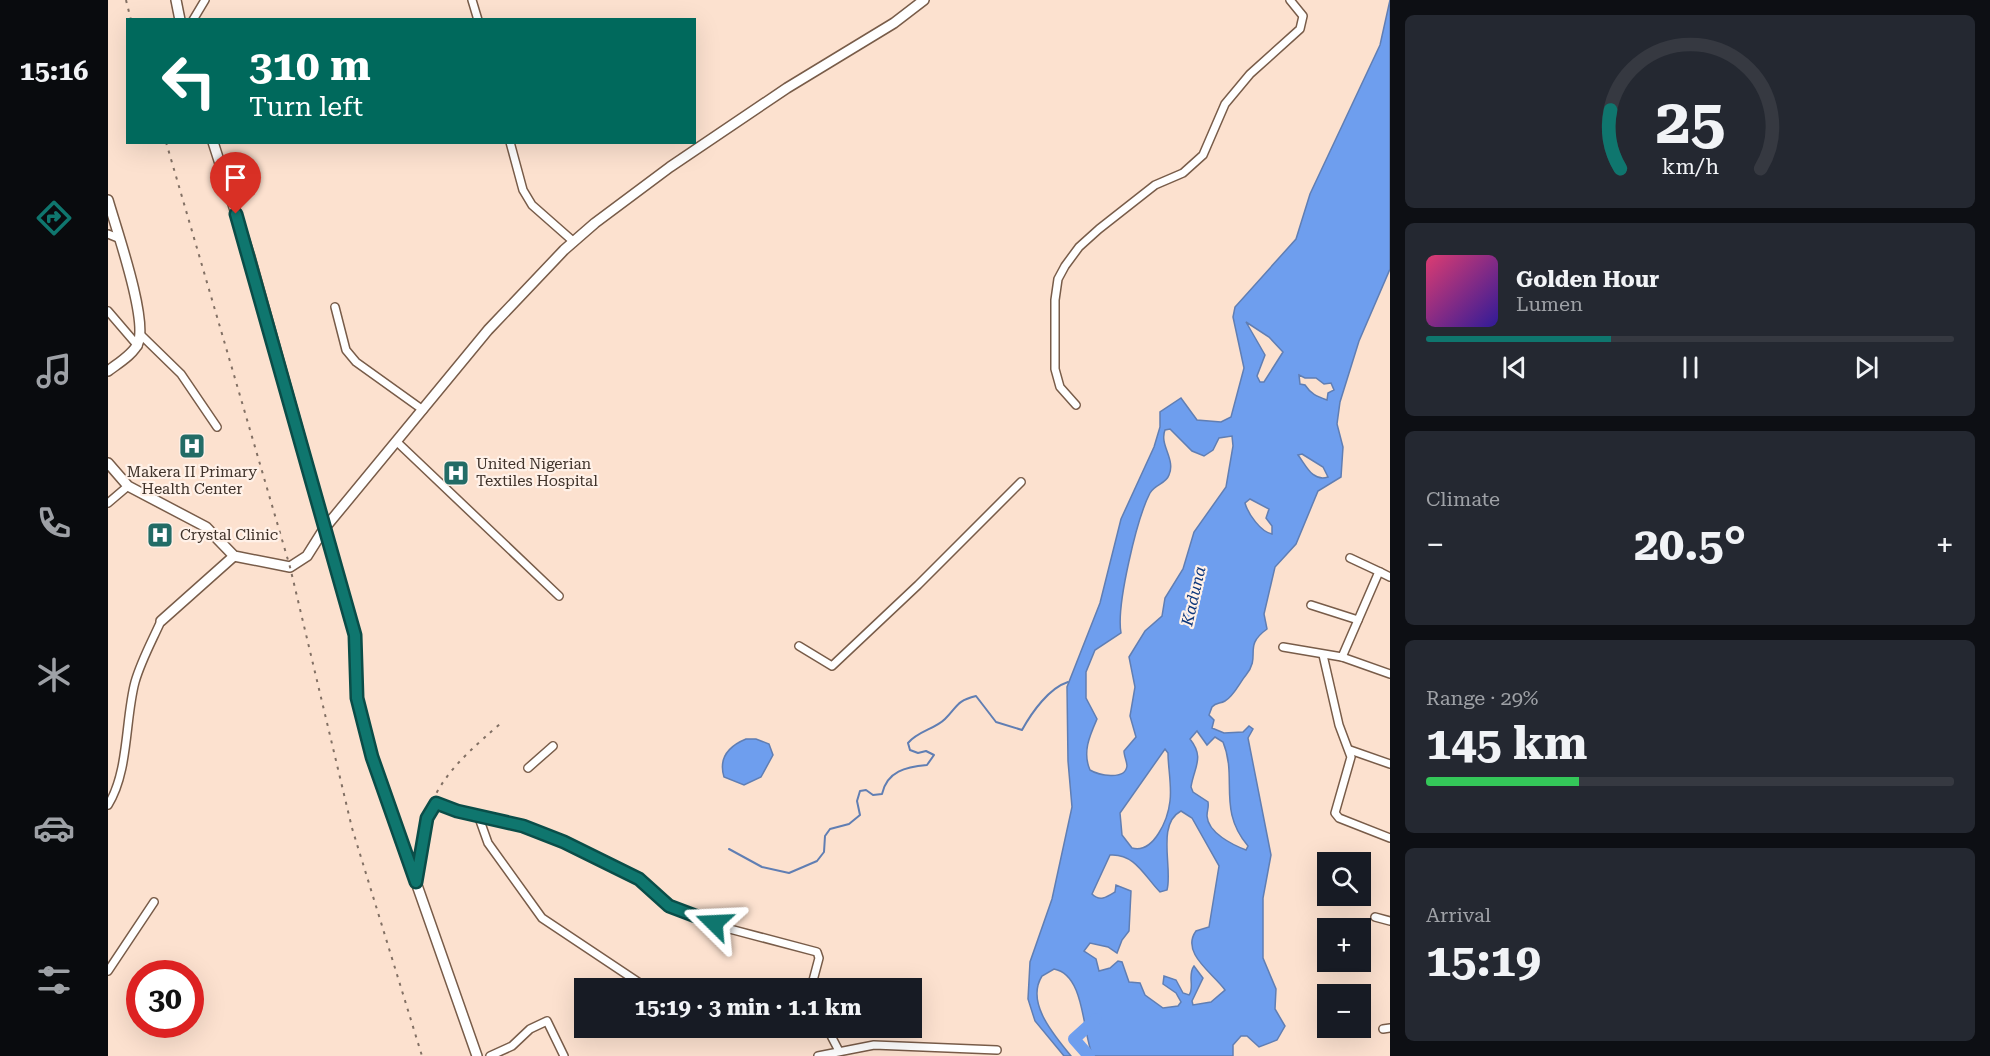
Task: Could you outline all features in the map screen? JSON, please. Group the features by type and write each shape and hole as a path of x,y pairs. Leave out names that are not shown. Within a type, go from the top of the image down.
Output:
{"street":[{"path":"176,0 180,18"},
{"path":"194,18 205,0"},
{"path":"472,0 477,18"},
{"path":"108,463 129,486 206,527 234,556 290,567 307,556 324,529 488,330 574,242 670,167 787,88 894,22 924,0"},
{"path":"1076,405 1060,387 1055,369 1055,300 1058,279 1079,247 1100,229 1155,185 1183,173 1203,155 1225,104 1250,74 1300,29 1304,16 1290,0"},
{"path":"214,144 250,257 355,635 357,698 369,747 477,1056"},
{"path":"511,144 523,190 532,205 574,242"},
{"path":"108,200 140,314 141,335 138,346 108,371"},
{"path":"108,234 118,238"},
{"path":"335,307 346,350 356,362 423,410"},
{"path":"108,311 138,346"},
{"path":"141,335 181,375 217,427"},
{"path":"396,441 559,596"},
{"path":"799,646 832,666 918,585 1021,482"},
{"path":"108,503 129,486"},
{"path":"108,805 120,771 135,681 161,621 234,556"},
{"path":"1350,558 1390,577"},
{"path":"1342,657 1380,572"},
{"path":"1311,605 1358,620"},
{"path":"1284,647 1342,657 1390,674"},
{"path":"1323,655 1339,725 1351,757 1335,813 1339,818 1390,838"},
{"path":"528,768 553,746"},
{"path":"1350,750 1390,764"},
{"path":"416,882 421,844 431,807 436,803 457,811 523,826 605,860 639,879 669,906 676,909 726,928 817,952 819,958 814,978"},
{"path":"478,815 488,843 542,918 632,978"},
{"path":"108,971 154,902"},
{"path":"1376,917 1390,921"},
{"path":"490,1056 512,1046 530,1029 547,1021 564,1056"},
{"path":"833,1038 839,1051"},
{"path":"818,1056 874,1045 997,1050"}],"water":[{"path":"1390,0 1390,269 1359,341 1340,402 1337,424 1343,447 1341,477 1318,491 1296,544 1275,567 1264,614 1267,629 1255,641 1253,662 1231,696 1214,705 1209,715 1214,720 1212,728 1224,733 1243,732 1249,726 1253,729 1248,738 1271,855 1263,898 1263,958 1276,989 1275,1009 1285,1026 1277,1040 1259,1047 1247,1036 1241,1036 1233,1045 1233,1056 1093,1056 1078,994 1072,982 1064,974 1054,969 1042,976 1037,997 1044,1019 1071,1056 1064,1056 1035,1021 1028,999 1030,962 1052,899 1072,807 1068,761 1067,687 1100,603 1121,519 1154,447 1160,427 1160,412 1181,398 1197,420 1221,422 1231,417 1244,368 1233,317 1235,307 1296,239 1310,194 1380,45","holes":["1246,322 1269,337 1283,352 1264,382 1260,382 1257,376 1265,355","1299,375 1305,378 1316,378 1324,384 1331,383 1334,390 1328,393 1327,400 1309,391 1305,385 1300,384","1170,429 1192,451 1204,456 1213,450 1219,438 1232,436 1233,446 1226,487 1194,532 1183,569 1165,598 1162,616 1145,631 1129,657 1135,687 1130,716 1136,737 1124,751 1127,766 1125,771 1122,774 1111,776 1099,774 1090,770 1087,757 1088,744 1097,719 1086,698 1086,672 1095,650 1121,633 1120,620 1125,583 1139,522 1150,493 1168,478 1171,469 1164,436 1165,430","1302,454 1323,467 1328,477 1318,477 1307,468 1298,455","1250,499 1269,509 1266,518 1272,526 1272,534 1259,526 1245,503","1197,731 1207,745 1215,737 1223,742 1229,768 1230,807 1233,820 1248,846 1246,850 1228,842 1216,833 1208,822 1208,802 1193,792 1191,787 1198,757 1190,739","1165,749 1168,753 1170,795 1169,808 1163,825 1153,841 1140,848 1132,848 1122,835 1120,813","1181,811 1192,818 1219,866 1209,927 1196,931 1192,939 1192,947 1200,963 1225,990 1211,1002 1193,1005 1192,1001 1203,978 1194,966 1189,995 1183,993 1176,980 1164,976 1163,984 1176,993 1181,1002 1178,1006 1163,1008 1145,995 1140,983 1129,982 1122,962 1118,961 1110,968 1099,971 1096,959 1084,951 1090,943 1108,947 1117,953 1122,940 1129,931 1131,891 1116,885 1115,892 1106,897 1098,898 1092,894 1110,855 1119,855 1133,862 1160,892 1167,890 1169,826 1173,817"]},
{"path":"746,739 756,739 769,744 773,755 761,777 744,785 724,777 723,764 726,753"}],"waterway":[{"path":"729,849 762,867 789,873 817,861 824,852 825,836 830,829 849,824 860,815 857,801 860,791 866,790 873,795 882,794 888,780 893,775 905,769 927,765 934,755 926,751 918,753 910,750 908,743 945,719 958,704 976,696 996,722 1022,730 1036,708 1048,695 1068,682"},
{"name":"Kaduna","path":"1089,1056 1074,1039 1096,1019"}],"railway":[{"path":"126,0 130,18"},
{"path":"167,144 290,567 352,828 422,1056"},
{"path":"416,852 429,810 445,779 456,765 501,723"}],"place":[{"name":"Makera II Primary Health Center","path":"192,446"},
{"name":"United Nigerian Textiles Hospital","path":"456,473"},
{"name":"Crystal Clinic","path":"160,535"}],"route":[{"path":"236,214 355,635 357,698 372,757 416,882 427,818 431,807 436,803 457,811 523,826 564,842 605,860 639,879 669,906 714,923"}]}
